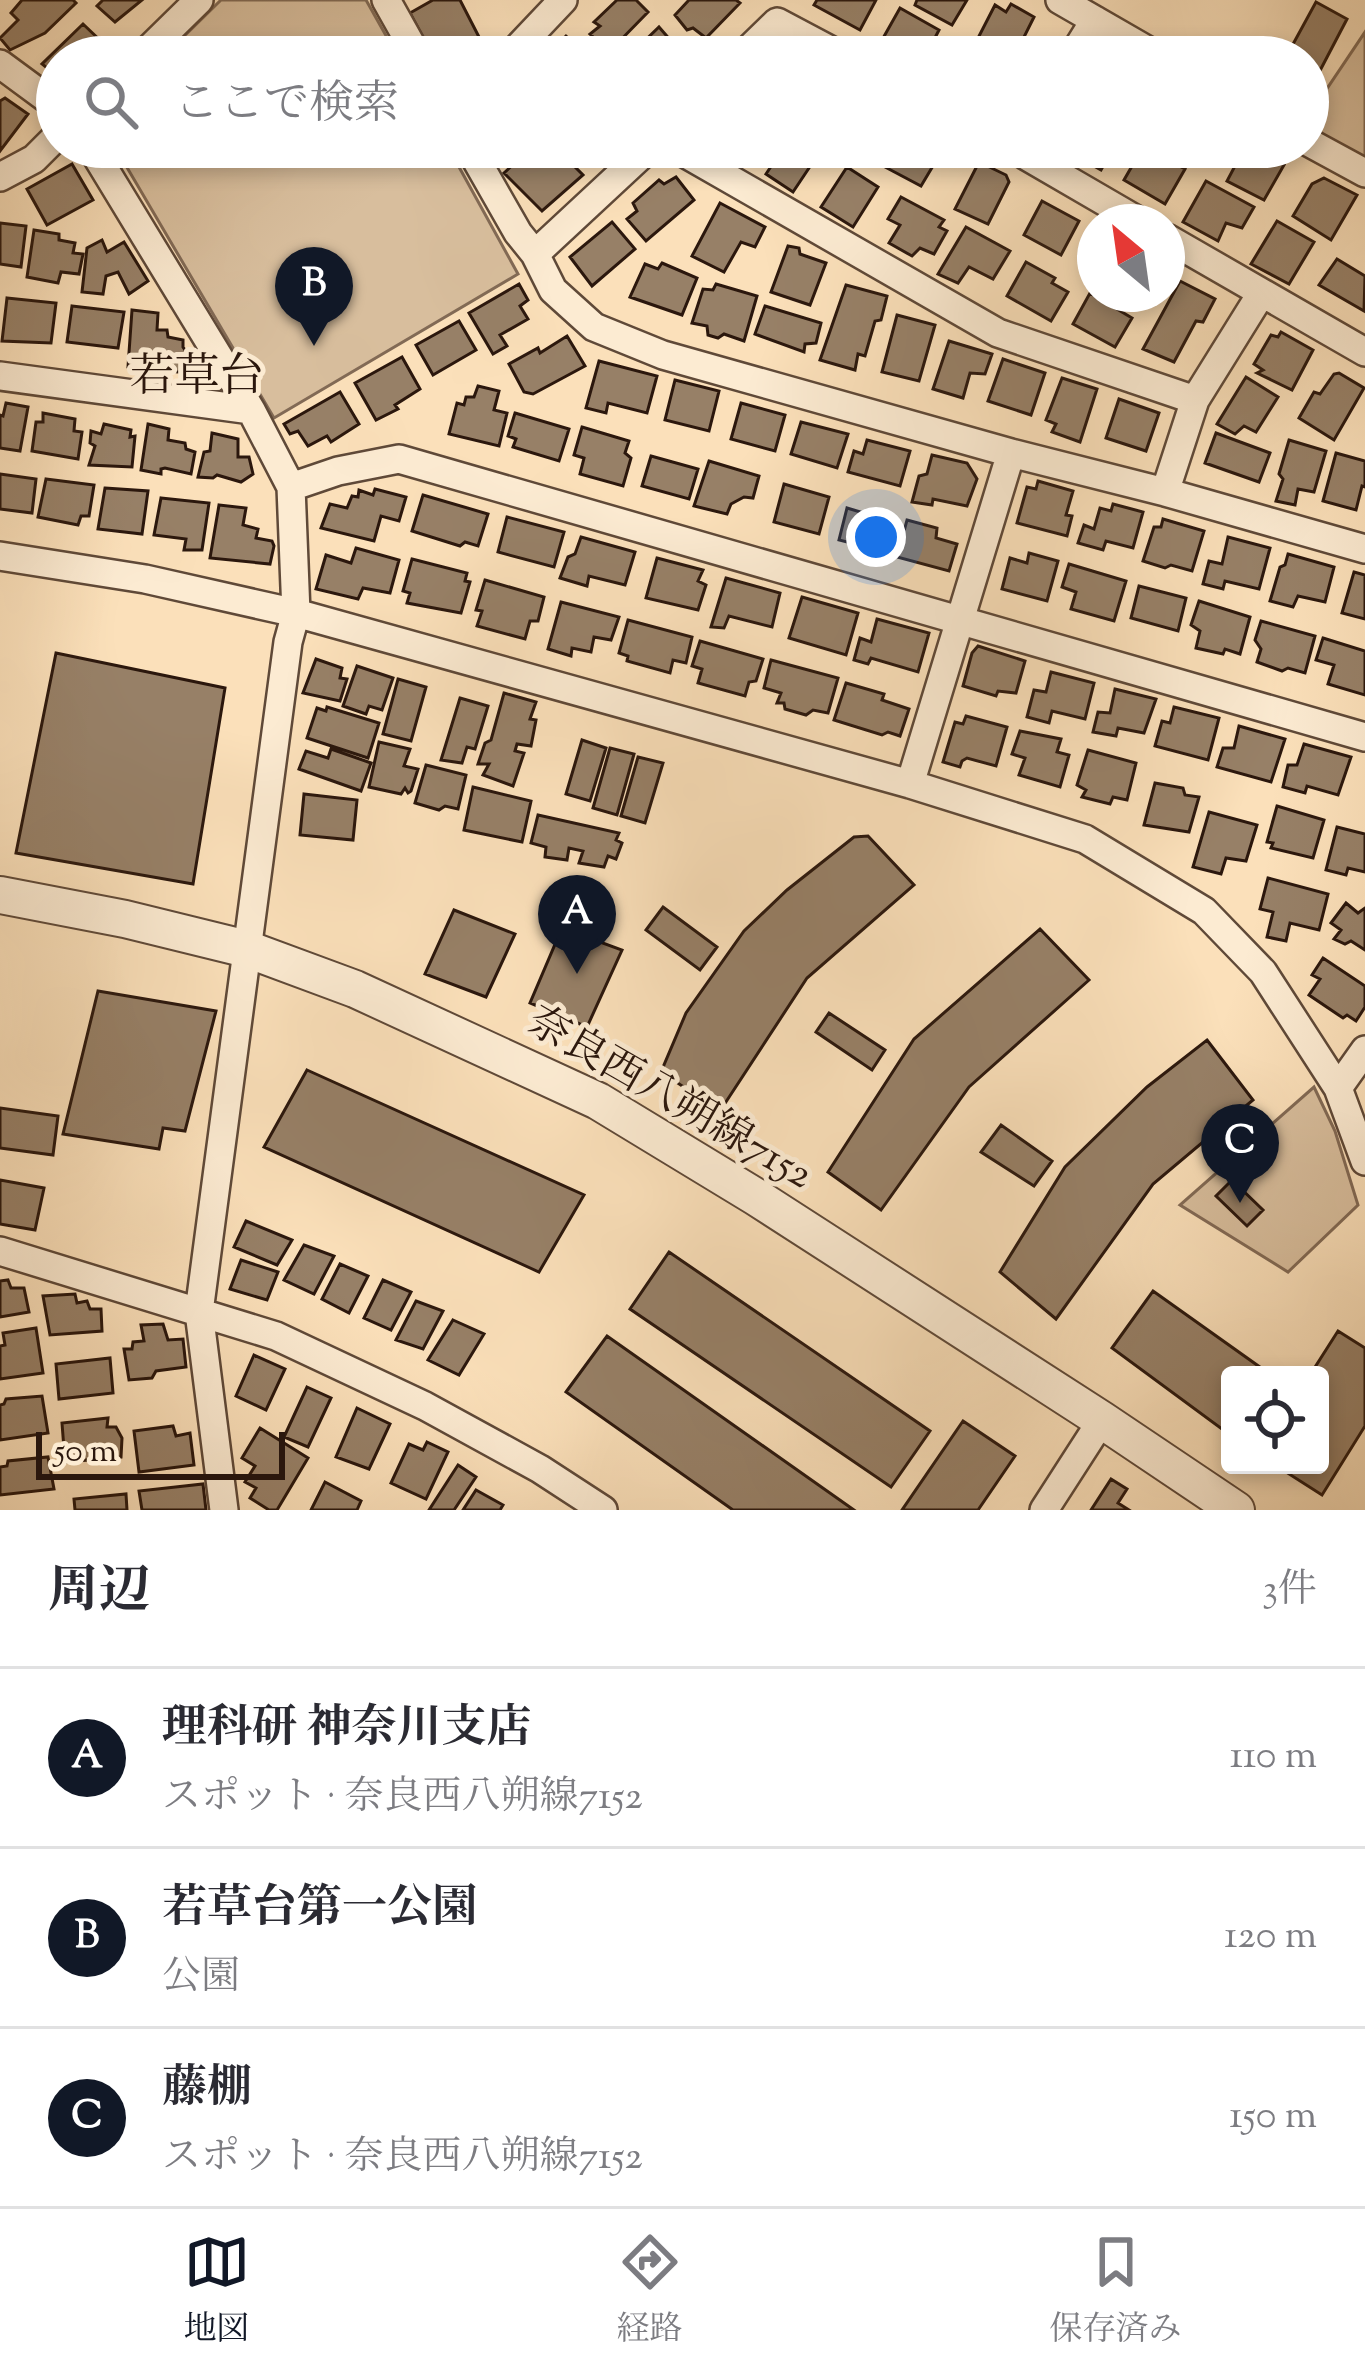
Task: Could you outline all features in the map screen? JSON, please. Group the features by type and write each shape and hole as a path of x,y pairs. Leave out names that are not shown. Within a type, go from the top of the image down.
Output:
{"street":[{"path":"162,36 199,0"},
{"path":"386,0 406,36"},
{"path":"1066,2 1123,36"},
{"path":"526,36 552,4"},
{"path":"1085,36 1095,20"},
{"path":"763,36 777,22 803,36"},
{"path":"0,64 36,91"},
{"path":"1329,153 1365,173"},
{"path":"0,177 36,157"},
{"path":"104,168 251,410 291,488 296,613 287,642 199,1312 224,1510"},
{"path":"481,168 518,233 536,254 553,290 594,327 663,355 1365,549"},
{"path":"536,254 628,168"},
{"path":"711,168 998,333 1195,400"},
{"path":"1048,168 1109,204"},
{"path":"1185,249 1365,352"},
{"path":"1166,492 1195,400 1261,294"},
{"path":"0,376 251,410"},
{"path":"910,784 1011,453"},
{"path":"291,488 338,471 399,459 1365,737"},
{"path":"0,556 145,579 296,613 910,784 1085,839 1204,911 1263,972 1338,1088 1365,1161"},
{"name":"奈良西八朔線7152","path":"0,896 125,919 247,949 355,989 598,1101 756,1197 1236,1510"},
{"path":"1338,1088 1365,1050"},
{"path":"0,1251 276,1336 425,1406 604,1510"},
{"path":"1044,1510 1102,1420"}],"shaded area":[{"path":"221,0 366,0 386,36 184,36"},
{"path":"1365,32 1365,174 1329,154 1329,86"},
{"path":"127,168 460,168 518,274 274,418"},
{"path":"1314,1087 1335,1131 1358,1205 1288,1272 1180,1205"}],"building":[{"path":"22,0 76,3 45,33 10,50 0,38 18,20 11,13"},
{"path":"103,0 142,0 115,22 97,6"},
{"path":"433,0 460,0 478,36 422,36 410,13"},
{"path":"617,0 636,0 648,12 625,36 592,36 600,26 594,22"},
{"path":"689,0 740,3 708,36 687,30 675,15"},
{"path":"817,0 876,0 860,30 814,5"},
{"path":"917,0 967,0 952,25 915,5"},
{"path":"1316,2 1347,19 1329,53 1329,36 1297,36"},
{"path":"1011,4 1034,17 1024,36 979,36 995,5 1006,12"},
{"path":"900,8 939,30 936,36 884,36"},
{"path":"83,24 96,36 71,36"},
{"path":"5,98 28,114 0,151 0,101"},
{"path":"65,168 74,168 93,200 47,225 27,189"},
{"path":"509,168 576,168 583,175 542,211 504,173"},
{"path":"770,168 809,168 793,192 766,174"},
{"path":"846,168 878,187 853,227 821,207"},
{"path":"887,168 932,168 921,186"},
{"path":"976,168 1006,175 1009,182 988,224 955,209"},
{"path":"1131,168 1185,169 1165,204 1124,180"},
{"path":"1234,168 1282,168 1264,200 1227,181"},
{"path":"676,177 694,200 646,241 627,219 637,211 633,203 659,180 664,184"},
{"path":"1324,178 1357,195 1331,240 1293,216 1312,184"},
{"path":"1206,181 1254,207 1242,228 1226,223 1218,241 1185,223"},
{"path":"901,197 944,220 939,227 947,231 934,254 920,248 912,256 889,243 900,225 888,219"},
{"path":"1042,201 1077,220 1061,255 1024,235"},
{"path":"720,203 765,227 755,247 741,242 724,272 692,256"},
{"path":"1277,221 1314,242 1289,284 1251,264"},
{"path":"612,222 635,249 592,286 570,257"},
{"path":"0,223 26,226 21,267 0,264"},
{"path":"966,227 1010,251 993,279 969,267 958,283 938,274"},
{"path":"34,230 59,234 59,240 75,243 73,253 83,254 79,274 61,272 58,283 27,277"},
{"path":"102,240 107,252 124,242 148,281 129,294 118,272 106,276 103,294 82,292 87,248"},
{"path":"788,246 826,263 810,305 771,292"},
{"path":"1337,259 1365,276 1364,311 1319,285"},
{"path":"1026,262 1055,278 1052,283 1068,292 1051,321 1007,296"},
{"path":"662,263 697,278 682,315 630,297 645,264 658,269"},
{"path":"519,284 528,300 520,306 528,319 500,335 507,346 493,354 469,313"},
{"path":"716,284 757,296 744,341 724,334 718,338 708,335 707,326 692,323 703,289 713,290"},
{"path":"1185,284 1215,299 1203,322 1196,321 1174,362 1143,349 1163,312 1185,312"},
{"path":"846,285 887,296 881,320 875,321 865,356 858,354 855,370 820,360"},
{"path":"7,298 56,303 51,343 2,341"},
{"path":"72,306 124,312 118,348 67,342"},
{"path":"765,306 821,323 816,343 805,344 804,352 755,334"},
{"path":"132,310 158,313 157,330 183,340 193,362 187,373 128,367"},
{"path":"1080,312 1122,312 1132,318 1115,347 1073,324"},
{"path":"897,315 935,325 919,381 882,372"},
{"path":"459,321 476,350 433,375 416,345"},
{"path":"1281,332 1313,350 1292,390 1257,373 1263,370 1254,364 1271,335 1278,337"},
{"path":"567,336 585,366 533,394 524,392 509,364"},
{"path":"949,341 992,354 985,374 970,373 963,398 933,389"},
{"path":"402,357 420,389 395,405 398,409 376,420 355,383"},
{"path":"1003,359 1045,373 1031,415 988,401"},
{"path":"599,361 657,376 647,413 608,403 606,413 586,408"},
{"path":"1339,373 1364,388 1334,440 1299,418 1314,392 1320,394"},
{"path":"1246,377 1278,397 1256,432 1244,426 1235,434 1217,424"},
{"path":"1062,378 1097,389 1080,442 1052,432 1056,424 1046,420"},
{"path":"675,380 719,391 709,431 665,420"},
{"path":"478,386 499,391 494,410 507,413 499,446 449,434 457,403 464,405 466,397 474,397"},
{"path":"340,392 359,424 331,442 327,436 308,446 298,431 290,434 284,424"},
{"path":"1119,399 1159,413 1146,451 1106,438"},
{"path":"6,403 28,407 20,451 0,448 0,415"},
{"path":"741,403 785,415 775,451 731,439"},
{"path":"43,413 75,419 74,431 82,432 78,459 32,451 36,422 43,422"},
{"path":"515,413 569,429 559,461 513,447 516,439 508,436"},
{"path":"801,422 848,434 837,468 791,454"},
{"path":"104,424 131,430 130,437 135,436 132,467 89,465 95,446 90,443 91,431 101,434"},
{"path":"148,424 169,429 168,440 185,443 186,449 195,452 191,474 165,468 161,474 141,470"},
{"path":"582,427 629,441 625,453 631,458 623,486 580,474 584,458 574,455"},
{"path":"212,433 238,439 238,457 249,457 253,474 241,482 217,475 198,477"},
{"path":"1216,433 1270,453 1259,482 1205,463"},
{"path":"867,440 910,451 900,486 848,472 854,451 863,454"},
{"path":"1289,440 1326,451 1314,492 1298,489 1295,505 1276,501"},
{"path":"1336,453 1365,461 1365,487 1356,510 1323,501"},
{"path":"932,455 967,463 977,479 967,506 933,499 932,505 912,502 919,476 927,474"},
{"path":"651,456 698,469 689,499 642,486"},
{"path":"709,461 759,476 753,498 731,504 727,514 694,506"},
{"path":"0,474 36,479 32,513 0,509"},
{"path":"46,479 94,485 89,516 81,516 78,525 38,517"},
{"path":"1038,481 1073,491 1066,515 1072,516 1067,536 1017,523 1027,487 1036,489"},
{"path":"784,484 829,497 819,534 774,522"},
{"path":"105,488 148,491 142,534 98,529"},
{"path":"375,489 406,497 399,521 381,516 374,541 321,528 330,504 347,508 359,490 373,495"},
{"path":"423,495 488,514 478,546 465,542 460,546 412,531"},
{"path":"161,498 209,503 202,550 184,550 186,539 154,535"},
{"path":"1113,504 1143,512 1133,548 1106,541 1103,550 1078,543 1084,525 1094,529 1100,508 1111,511"},
{"path":"219,505 246,508 243,525 258,529 256,538 272,541 270,564 210,558"},
{"path":"847,508 891,521 882,551 839,540"},
{"path":"507,517 564,532 554,567 498,552"},
{"path":"1163,519 1204,531 1192,571 1143,561 1154,527 1161,527"},
{"path":"907,520 937,528 936,538 957,544 949,571 897,557"},
{"path":"581,537 635,552 625,585 589,576 587,586 560,578"},
{"path":"1228,537 1270,548 1259,589 1225,581 1223,589 1203,584 1209,561 1222,564"},
{"path":"356,548 399,560 390,593 363,588 358,599 316,589 326,555 351,563"},
{"path":"1029,553 1058,561 1047,601 1002,589 1010,558 1027,563"},
{"path":"1288,554 1334,567 1325,602 1298,596 1293,607 1270,601"},
{"path":"657,558 703,570 698,581 706,585 698,610 646,598"},
{"path":"412,559 467,573 465,581 470,582 461,613 407,603 410,593 403,591"},
{"path":"1069,564 1126,581 1114,621 1071,609 1076,592 1062,587"},
{"path":"1354,572 1365,575 1365,619 1342,613"},
{"path":"726,578 780,593 772,627 729,616 724,628 711,627"},
{"path":"485,580 544,597 538,621 530,621 525,639 477,626 482,611 476,610"},
{"path":"1139,586 1186,598 1178,631 1131,618"},
{"path":"802,597 858,613 846,655 789,638"},
{"path":"1199,601 1250,617 1240,654 1196,648 1200,631 1191,625"},
{"path":"561,602 619,617 611,640 594,637 591,652 572,648 571,656 548,649"},
{"path":"877,619 929,633 918,672 871,658 868,664 854,660 860,638 871,642"},
{"path":"628,620 692,637 686,663 673,660 670,673 627,661 628,656 619,653"},
{"path":"1261,621 1315,636 1305,673 1257,662 1261,649 1255,640"},
{"path":"1323,638 1365,651 1365,695 1328,684 1334,665 1316,660"},
{"path":"700,641 763,659 745,696 698,683 702,669 692,666"},
{"path":"978,646 1025,661 1016,693 998,691 996,696 963,686"},
{"path":"56,653 225,688 193,884 16,853"},
{"path":"316,659 342,668 340,678 347,679 340,701 303,693"},
{"path":"771,660 838,678 828,713 813,710 806,715 777,703 781,693 764,688"},
{"path":"357,666 393,678 382,710 369,706 366,714 343,706"},
{"path":"1051,672 1094,683 1085,719 1052,711 1049,723 1027,717 1034,690 1046,692"},
{"path":"398,679 426,687 411,741 383,734"},
{"path":"846,683 884,694 882,700 909,709 900,736 834,720"},
{"path":"1115,689 1156,699 1144,733 1118,728 1116,736 1093,732 1098,712 1110,713"},
{"path":"504,693 536,702 530,719 536,720 531,746 517,744 515,751 524,753 513,786 483,775 489,764 478,764 485,743 491,740"},
{"path":"460,698 488,706 475,749 467,747 462,763 441,760"},
{"path":"327,707 379,723 368,758 307,738 317,708 326,711"},
{"path":"1174,707 1219,718 1208,760 1155,746 1162,721 1170,723"},
{"path":"966,716 1007,727 996,766 967,758 960,767 943,762 955,722 963,724"},
{"path":"1239,726 1285,739 1271,782 1217,767 1223,748 1234,748"},
{"path":"1020,731 1061,739 1057,752 1069,755 1060,787 1019,775 1025,758 1012,754"},
{"path":"582,740 606,748 590,801 566,794"},
{"path":"379,742 410,749 404,766 418,769 408,793 405,788 401,794 369,787"},
{"path":"1304,744 1351,757 1338,795 1307,786 1305,793 1283,787 1288,765 1297,765"},
{"path":"610,748 634,754 617,815 593,808"},
{"path":"331,749 371,763 361,791 299,769 306,751 328,758"},
{"path":"1088,750 1136,763 1127,800 1113,797 1110,804 1082,797 1086,790 1077,785"},
{"path":"638,757 663,763 645,823 621,816"},
{"path":"426,765 466,775 458,809 445,806 439,810 415,803"},
{"path":"1155,783 1183,788 1185,795 1199,797 1189,832 1144,825"},
{"path":"473,787 531,801 522,842 464,830"},
{"path":"304,794 357,800 353,840 300,835"},
{"path":"1277,806 1324,820 1313,858 1271,848 1273,843 1267,842"},
{"path":"1209,812 1257,825 1246,861 1226,858 1221,874 1193,867"},
{"path":"538,815 619,833 616,840 622,843 616,859 608,856 604,867 579,863 583,851 569,848 567,860 545,857 546,847 531,843"},
{"path":"1337,827 1365,834 1365,872 1348,868 1346,875 1326,870"},
{"path":"868,836 914,885 807,978 720,1111 661,1072 686,1013 744,931 854,837"},
{"path":"1268,878 1328,894 1319,930 1290,923 1286,941 1267,937 1273,912 1260,909"},
{"path":"1346,903 1358,913 1365,908 1365,950 1351,941 1345,944 1334,939 1341,930 1331,923"},
{"path":"663,907 717,947 700,970 646,930"},
{"path":"454,910 515,934 486,997 425,974"},
{"path":"562,928 622,950 587,1027 530,1003"},
{"path":"1040,929 1089,980 969,1087 881,1210 828,1172 914,1039"},
{"path":"1323,958 1365,986 1365,1007 1356,1021 1347,1015 1343,1018 1309,995 1320,979 1312,975"},
{"path":"98,991 216,1011 185,1131 163,1128 159,1149 63,1134"},
{"path":"829,1013 885,1050 872,1070 816,1032"},
{"path":"1207,1040 1253,1100 1153,1184 1056,1319 1000,1272 1065,1167 1147,1087"},
{"path":"307,1070 584,1195 539,1272 264,1147"},
{"path":"0,1108 58,1116 53,1155 0,1148"},
{"path":"1001,1125 1052,1161 1034,1186 981,1152"},
{"path":"0,1180 44,1188 35,1230 0,1224"},
{"path":"1232,1180 1263,1210 1247,1226 1216,1196"},
{"path":"246,1221 292,1240 277,1265 234,1247"},
{"path":"304,1245 334,1256 314,1294 284,1280"},
{"path":"669,1252 930,1431 891,1487 630,1309"},
{"path":"241,1260 278,1272 267,1300 230,1289"},
{"path":"340,1264 368,1276 349,1313 322,1299"},
{"path":"8,1280 11,1288 24,1288 29,1312 0,1317 0,1281"},
{"path":"383,1280 411,1292 391,1330 364,1318"},
{"path":"1153,1291 1258,1366 1221,1366 1221,1428 1112,1348"},
{"path":"75,1294 77,1303 87,1301 90,1309 101,1309 102,1331 50,1335 43,1296"},
{"path":"416,1301 443,1311 423,1349 396,1340"},
{"path":"453,1320 484,1334 459,1375 428,1360"},
{"path":"163,1324 168,1340 183,1339 186,1367 129,1380 124,1349 144,1341 141,1325"},
{"path":"36,1328 43,1373 0,1379 3,1333"},
{"path":"1338,1331 1365,1348 1365,1426 1322,1495 1289,1474 1329,1474 1329,1366 1316,1366"},
{"path":"607,1336 854,1510 733,1510 566,1392"},
{"path":"254,1355 285,1369 266,1410 236,1396"},
{"path":"110,1358 113,1393 59,1399 56,1364"},
{"path":"307,1387 331,1398 308,1447 284,1437"},
{"path":"42,1396 48,1433 0,1440 0,1405 6,1399"},
{"path":"357,1408 390,1424 369,1469 336,1457"},
{"path":"108,1418 107,1427 116,1427 122,1438 121,1457 65,1462 62,1423"},
{"path":"963,1421 1015,1456 978,1510 902,1510"},
{"path":"173,1426 176,1436 190,1433 194,1465 139,1472 134,1431"},
{"path":"260,1428 308,1458 277,1510 250,1498 256,1488 245,1482 255,1466 242,1458"},
{"path":"427,1442 448,1452 426,1499 391,1483 409,1444 423,1450"},
{"path":"48,1457 54,1489 0,1495 0,1467 8,1461"},
{"path":"458,1465 476,1477 454,1510 429,1510"},
{"path":"1111,1479 1127,1489 1118,1503 1129,1510 1091,1510"},
{"path":"325,1482 361,1501 357,1510 311,1510"},
{"path":"203,1484 206,1510 142,1510 139,1491"},
{"path":"476,1490 503,1505 500,1510 463,1510"},
{"path":"126,1494 127,1510 75,1510 74,1499"}],"place":[{"name":"若草台第一公園","path":"314,346"},
{"name":"理科研 神奈川支店","path":"577,974"},
{"name":"藤棚","path":"1240,1203"}],"district":[{"name":"若草台","path":"197,379"}]}
